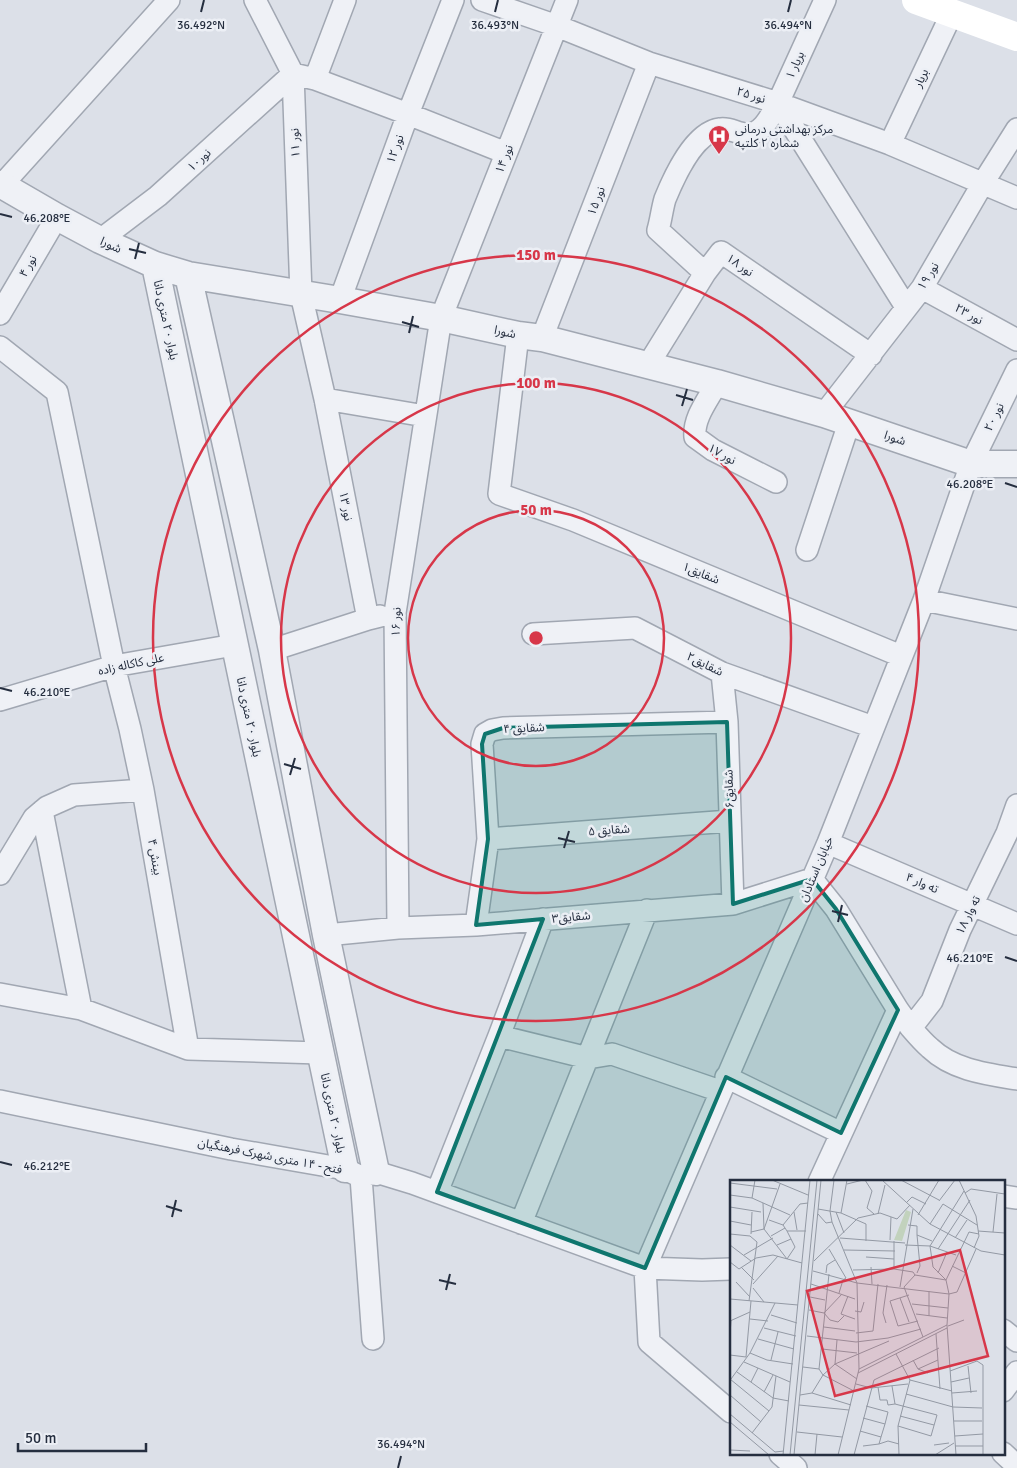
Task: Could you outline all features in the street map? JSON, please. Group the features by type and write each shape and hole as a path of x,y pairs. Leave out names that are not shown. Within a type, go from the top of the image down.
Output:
{"main road":[{"path":"916,0 1017,37"}],"street":[{"path":"1,184 169,0"},
{"name":"نور ۱۱","path":"255,0 293,74 301,294"},
{"path":"316,79 345,0"},
{"name":"نور ۱۲","path":"340,300 408,114 453,0"},
{"name":"نور ۲۵","path":"482,0 557,26 650,63 778,103 890,144 1017,198"},
{"name":"نور ۱۴","path":"441,318 567,0"},
{"name":"بریار ۱","path":"705,273 658,230 665,201 681,166 698,141 709,132 721,128 747,134 760,130 770,118 825,0"},
{"name":"بریار","path":"890,144 952,13"},
{"name":"نور ۱۵","path":"499,494 530,337 650,63"},
{"path":"293,74 316,79 506,153"},
{"name":"نور۱۰","path":"100,240 158,196 293,74"},
{"path":"778,103 906,307"},
{"name":"نور ۱۹","path":"824,414 922,288 983,182 1017,129"},
{"name":"شورا","path":"1,184 100,240 155,265 188,276 441,318 530,337 717,383 824,414 971,464 1017,464"},
{"name":"نور ۴","path":"0,314 57,217"},
{"name":"نور ۱۸","path":"648,365 705,273 721,252 871,355"},
{"name":"بلوار ۲۰ متری دانا","path":"155,265 320,1053 361,1173"},
{"path":"188,276 272,650 326,935 361,1173 373,1339"},
{"name":"نور ۲۳","path":"922,288 1017,340"},
{"name":"نور ۱۳","path":"301,294 325,399 368,619"},
{"name":"نور ۱۶","path":"398,928 395,613 441,318"},
{"name":"بینش ۴","path":"0,348 57,392 114,666 143,790 188,1049"},
{"name":"نور ۲۰","path":"971,464 1017,370"},
{"name":"نور ۱۷","path":"717,383 700,413 694,428 695,438 713,450 776,482"},
{"path":"325,399 426,416"},
{"path":"807,550 849,422"},
{"name":"خیابان استادان","path":"645,1268 828,842 924,600 971,464"},
{"name":"شقایق۱","path":"499,494 573,520 901,656"},
{"path":"924,600 1017,619"},
{"path":"272,650 368,619 395,613"},
{"name":"شقایق۲","path":"533,634 635,628 722,673 874,727"},
{"name":"علی کاکاله زاده","path":"0,700 114,666 234,646"},
{"name":"شقایق۶","path":"722,673 727,722 733,904"},
{"name":"شقایق ۴","path":"476,925 488,839 482,744 485,734 492,730 503,728 727,722"},
{"path":"0,874 34,818 47,807 74,795 143,790"},
{"name":"ته وار ۱۸","path":"911,1028 932,1001 960,930 1012,834 1017,805"},
{"path":"42,811 81,1009"},
{"name":"شقایق ۵","path":"488,839 730,820"},
{"name":"ته وار ۴","path":"828,842 1017,924"},
{"path":"812,879 836,909 898,1010 929,1048 952,1064 964,1069 1017,1078"},
{"name":"شقایق۳","path":"326,935 398,928 476,925 733,904 812,879"},
{"path":"521,1223 647,910"},
{"path":"437,1192 543,919"},
{"path":"0,994 81,1009 188,1049 320,1053"},
{"path":"820,1180 898,1010"},
{"path":"499,1036 588,1058 612,1054 723,1084 841,1133"},
{"name":"فتح - ۱۴ متری شهرک فرهنگیان","path":"0,1100 231,1149 361,1173 437,1192 645,1268 730,1269"},
{"path":"1004,1196 1017,1198"},
{"path":"645,1268 649,1342 730,1411"},
{"path":"1004,1331 1017,1341"},
{"path":"1004,1390 1017,1372"},
{"path":"1004,1454 1017,1466"},
{"path":"782,1456 796,1468 805,1456"}],"highlighted area":[{"path":"727,722 733,904 812,879 836,909 898,1010 841,1133 726,1077 645,1268 437,1192 543,919 476,925 488,839 482,744 485,734 503,728"}],"place":[{"name":"مرکز بهداشتی درمانی شماره ۲ کلتپه","path":"719,155"}]}
